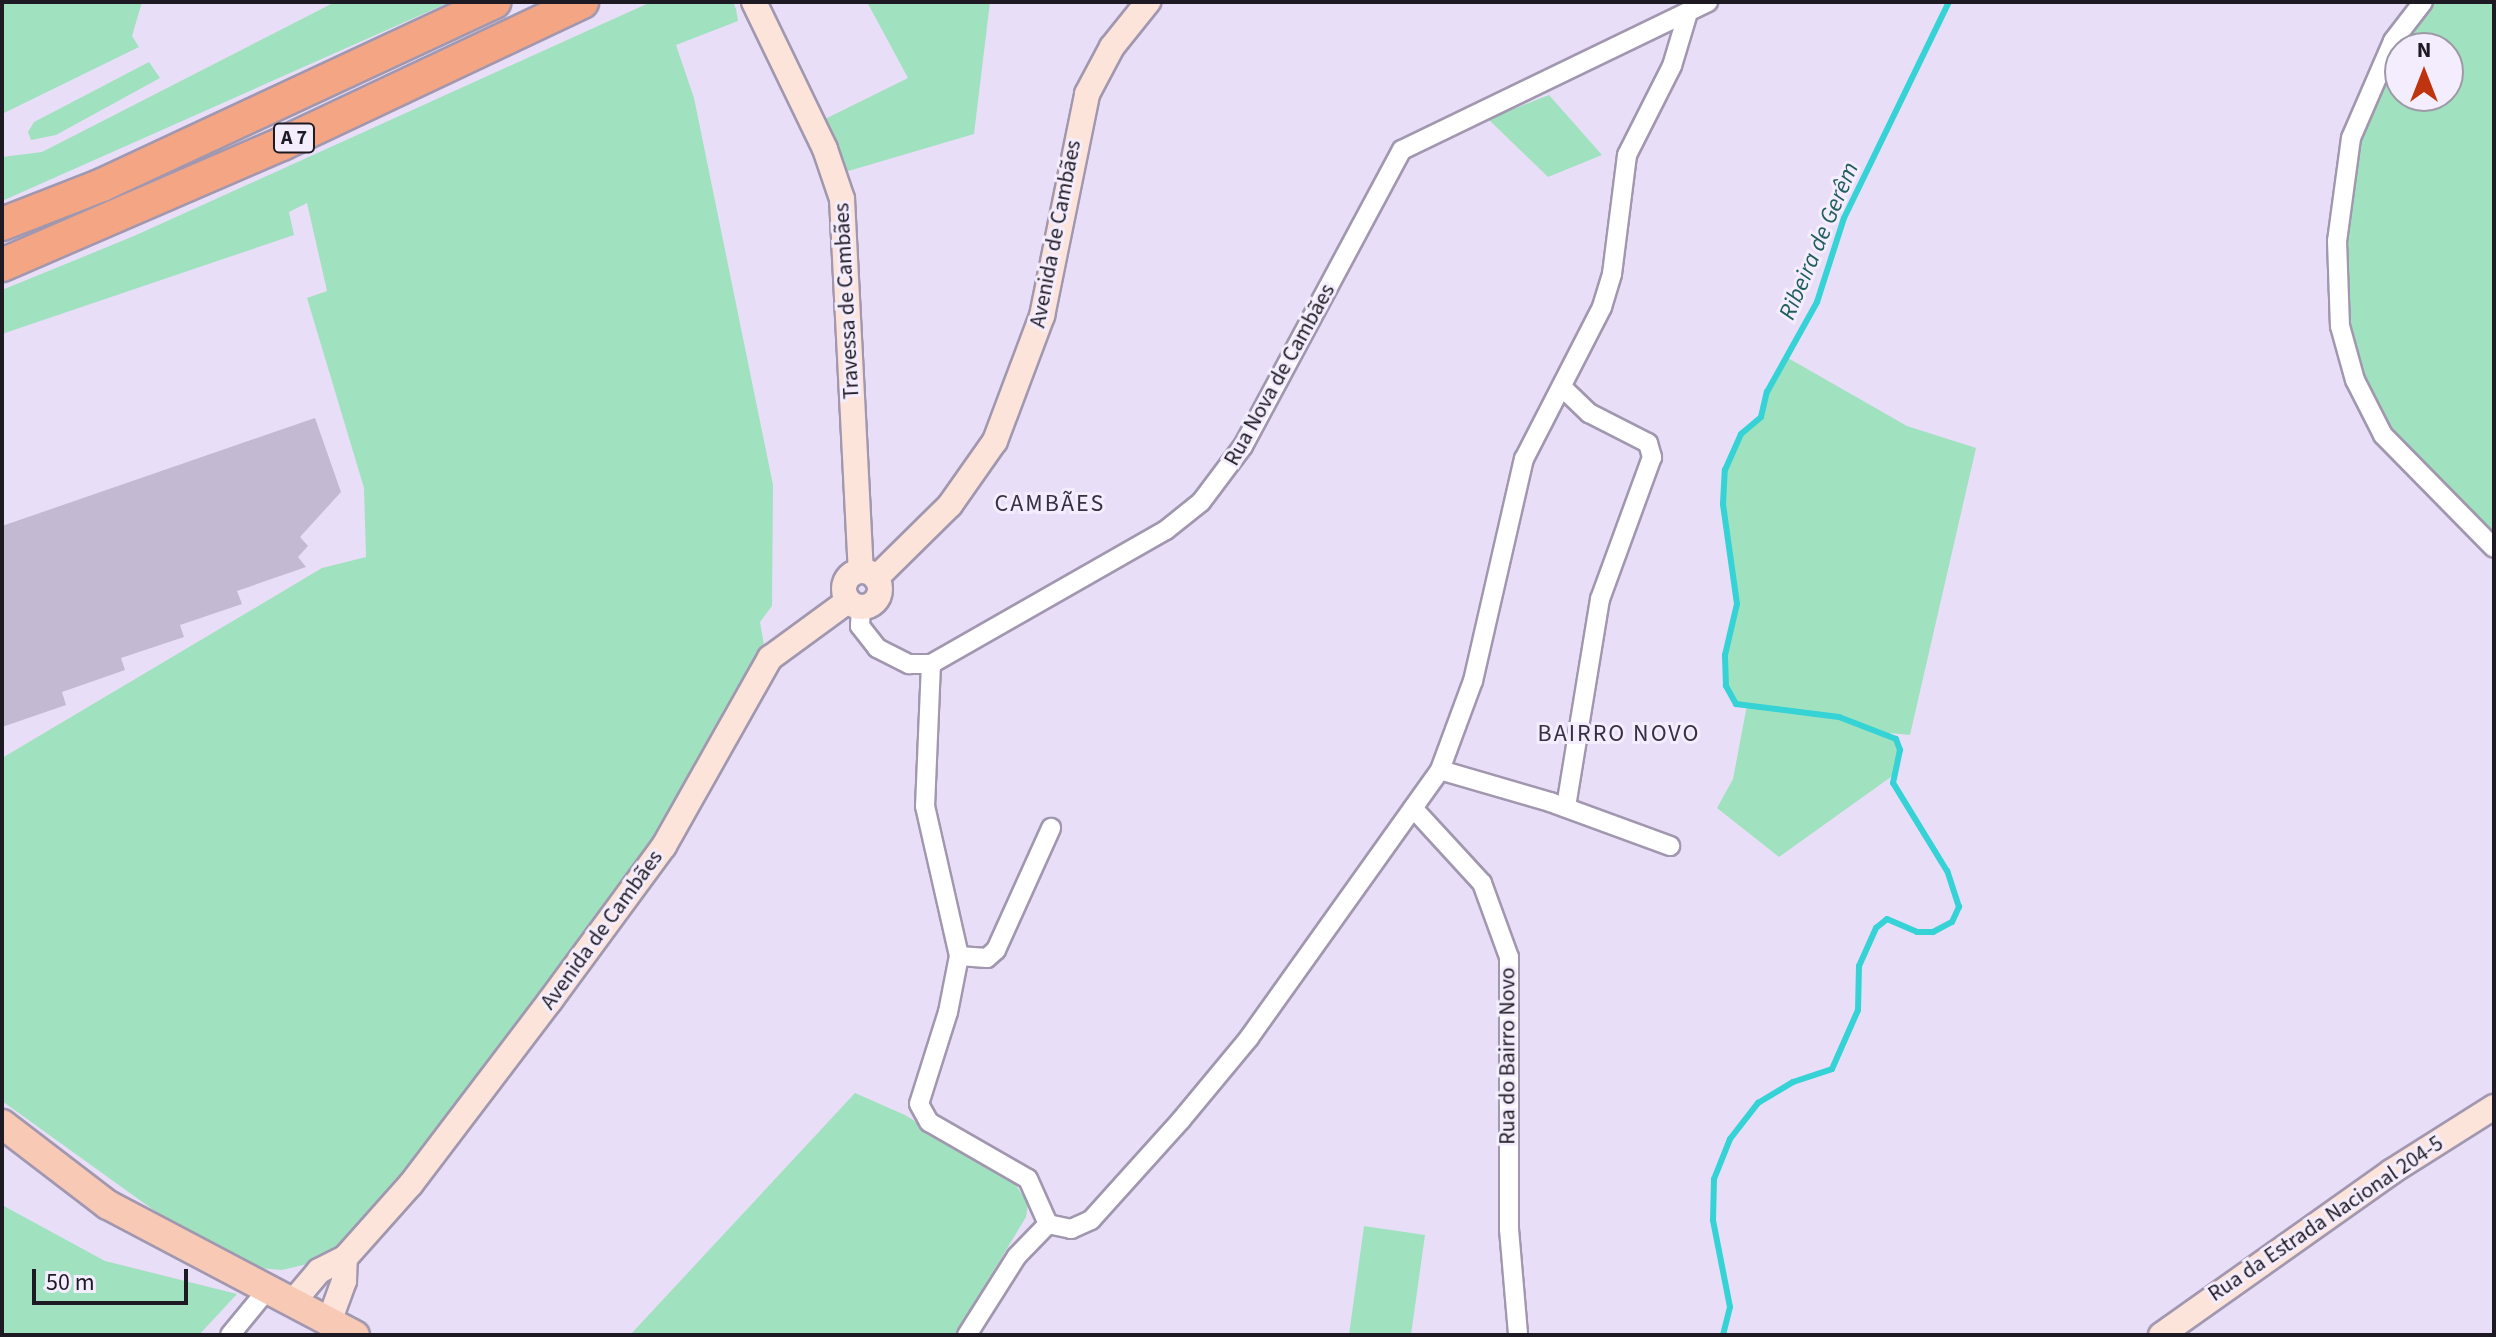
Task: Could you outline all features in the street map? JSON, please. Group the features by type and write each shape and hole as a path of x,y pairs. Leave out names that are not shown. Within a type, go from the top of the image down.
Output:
{"highway":[{"name":"A 7","path":"2,224 102,185 494,2"},
{"name":"A 7","path":"2,265 282,144 582,2"}],"main road":[{"path":"2,1124 108,1205 355,1335"}],"street":[{"name":"Travessa de Cambães","path":"754,2 825,149 842,199 869,575"},
{"name":"Avenida de Cambães","path":"279,1296 345,1258 411,1184 664,846 770,658 855,604 847,579 869,575 950,505 1000,429 1042,316 1087,94 1112,47 1148,2"},
{"name":"Rua Nova de Cambães","path":"931,664 1129,555 1201,502 1243,446 1402,150 1520,89 1687,16 1708,2"},
{"path":"2423,2 2393,41 2351,138 2337,241 2340,326 2355,380 2383,435 2494,548"},
{"path":"1048,1224 1071,1229 1091,1220 1181,1120 1249,1038 1440,770 1473,681 1524,459 1564,389 1612,274 1627,155 1672,66 1687,16"},
{"path":"1564,389 1589,413 1648,443 1652,457 1600,599 1566,807"},
{"path":"855,604 860,626 877,648 909,664 931,664 925,806 959,956 919,1104 929,1122 1028,1179 1048,1224"},
{"path":"1440,770 1566,807 1670,846"},
{"name":"Rua do Bairro Novo","path":"1413,808 1482,883 1509,957 1509,1229 1518,1335"},
{"path":"959,956 987,958 996,950 1051,828"},
{"name":"Rua da Estrada Nacional 204-5","path":"2161,1335 2391,1172 2494,1107"},
{"path":"967,1335 1017,1256 1048,1224"},
{"path":"329,1322 344,1281 345,1258"},
{"path":"230,1335 279,1296"}],"green space":[{"path":"2,2 142,2 132,36 139,47 2,114"},
{"path":"335,2 450,2 2,201 2,157 42,152"},
{"path":"651,2 733,2 736,9 738,21 676,45 694,98 773,485 772,606 760,622 764,645 645,854 362,1225 320,1261 282,1270 258,1268 159,1214 2,1101 2,758 322,568 366,557 364,488 307,298 327,291 307,203 289,212 294,235 2,334 2,290 134,236"},
{"path":"867,2 990,2 974,134 845,172 825,119 908,78"},
{"path":"2423,2 2494,2 2494,548 2383,435 2340,326 2351,138 2384,76 2384,112 2464,112 2464,32 2407,32"},
{"path":"149,62 160,78 56,135 31,140 28,132 34,122"},
{"path":"1549,95 1602,155 1548,177 1488,119"},
{"path":"1788,358 1907,426 1976,448 1910,735 1889,733 1900,750 1895,774 1779,857 1717,808 1733,779 1747,705 1736,704 1726,686 1725,655 1737,604 1723,504 1725,470 1741,434 1761,417 1767,392"},
{"path":"855,1093 905,1115 1014,1182 1028,1204 1026,1217 955,1335 630,1335"},
{"path":"2,1205 105,1261 237,1294 199,1335 2,1335"},
{"path":"1364,1226 1425,1235 1411,1335 1349,1335"}],"building":[{"path":"315,418 341,492 300,537 308,546 298,557 306,567 237,591 242,604 180,625 184,637 121,658 125,670 62,692 66,705 2,727 2,526"}],"waterway":[{"name":"Ribeira de Gerêm","path":"1723,1335 1730,1307 1713,1220 1714,1179 1730,1139 1758,1103 1793,1082 1832,1069 1858,1010 1859,966 1876,928 1887,919 1917,932 1933,932 1952,922 1959,907 1947,871 1893,783 1900,750 1896,739 1839,717 1736,704 1726,686 1725,655 1737,604 1723,504 1725,470 1741,434 1761,417 1767,392 1817,302 1844,218 1949,2"}],"district":[{"name":"CAMBÃES","path":"1050,504"},
{"name":"BAIRRO NOVO","path":"1619,734"}]}
